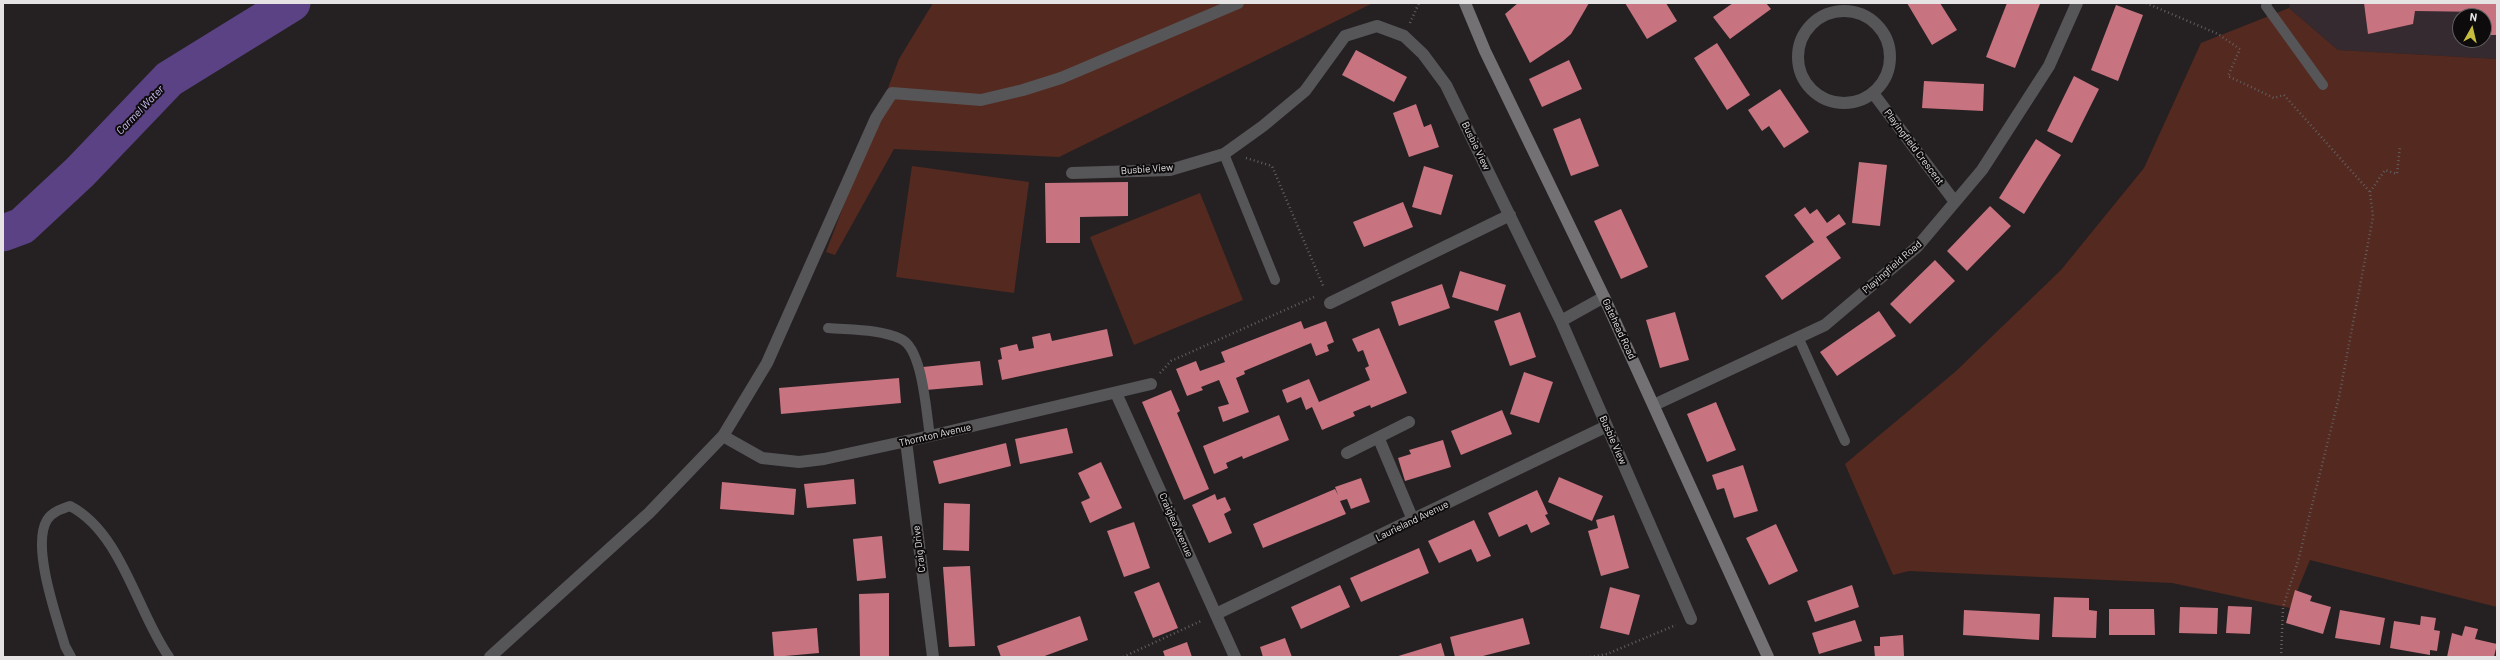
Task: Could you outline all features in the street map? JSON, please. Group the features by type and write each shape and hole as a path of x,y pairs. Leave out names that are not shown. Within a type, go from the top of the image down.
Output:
{"main road":[{"name":"Gatehead Road","path":"1465,3 1485,51 1604,297 1768,657"}],"street":[{"path":"490,657 648,513 723,436 767,363 876,118 892,93 981,100 1023,90 1061,78 1238,3"},
{"name":"Playingfield Road","path":"1654,405 1798,339 1825,325 1917,247 1982,170 2049,66 2077,3"},
{"path":"1845,11 1861,14 1870,19 1881,30 1887,43 1890,58 1886,74 1873,93 1858,101 1833,102 1818,96 1803,79 1798,64 1798,48 1802,38 1811,25 1829,14 1845,11"},
{"name":"Busbie View","path":"1072,173 1170,170 1226,153 1263,126 1305,91 1345,36 1377,26 1404,36 1423,54 1446,85 1510,215 1561,321 1691,619"},
{"name":"Playingfield Crescent","path":"1873,93 1956,202"},
{"path":"1330,303 1510,215"},
{"path":"1561,321 1604,297"},
{"name":"Thornton Avenue","path":"723,436 762,458 799,462 906,442 1151,384"},
{"name":"Craiglea Avenue","path":"1116,393 1235,657"},
{"path":"1347,453 1379,439 1409,422"},
{"name":"Laurieland Avenue","path":"1216,614 1607,426"},
{"path":"1379,439 1413,520"},
{"name":"Craig Drive","path":"906,442 933,657"}],"lane":[{"path":"2266,3 2266,6 2323,85"},
{"path":"1226,153 1275,280"},
{"path":"828,328 887,335 902,340 908,344 916,358 930,436"},
{"path":"1798,339 1845,441"},
{"path":"71,657 65,646 41,553 46,521 56,510 70,506 85,514 119,559 169,657"}],"path":[{"path":"1404,36 1419,3"},
{"path":"2146,3 2218,34 2240,49 2228,76 2274,98 2284,95 2370,192 2373,217 2339,398 2298,561 2283,606 2282,657"},
{"path":"2370,192 2384,170 2397,174 2400,146"},
{"path":"1226,153 1272,166 1330,303"},
{"path":"1151,384 1171,361 1314,297 1330,303"},
{"path":"1123,657 1216,614"},
{"path":"1590,657 1607,654 1691,619"}],"shaded area":[{"path":"933,3 1373,3 1059,157 894,149 835,255 826,252 899,59"},
{"path":"2290,3 2497,3 2497,59 2338,50 2289,8"},
{"path":"2289,8 2338,50 2497,59 2497,607 2310,560 2290,608 2172,583 1909,571 1893,575 1845,464 1955,372 2061,270 2144,168 2201,43"},
{"path":"912,166 1029,182 1014,293 896,277"},
{"path":"1200,193 1243,300 1134,345 1090,237"}],"building":[{"path":"1518,3 1589,3 1571,34 1530,63 1505,14"},
{"path":"1625,3 1666,3 1677,21 1647,39"},
{"path":"1733,3 1766,3 1771,9 1730,39 1713,17"},
{"path":"1907,3 1940,3 1957,30 1932,45"},
{"path":"2007,3 2040,4 2015,68 1986,57"},
{"path":"2364,3 2497,3 2497,35 2492,35 2492,8 2452,8 2452,12 2415,11 2413,24 2368,34"},
{"path":"2116,5 2143,15 2118,81 2091,70"},
{"path":"1717,43 1750,95 1727,110 1694,58"},
{"path":"1356,50 1407,77 1394,102 1342,75"},
{"path":"1569,60 1582,89 1542,107 1529,79"},
{"path":"2074,76 2099,89 2072,143 2047,131"},
{"path":"1924,81 1984,84 1983,111 1922,108"},
{"path":"1780,89 1809,132 1784,148 1769,126 1762,131 1748,110"},
{"path":"1416,104 1424,127 1431,124 1439,147 1409,157 1393,113"},
{"path":"1580,118 1599,166 1571,176 1553,129"},
{"path":"2036,139 2061,155 2024,214 1999,198"},
{"path":"1859,162 1887,165 1880,226 1852,223"},
{"path":"1424,166 1453,175 1441,215 1412,207"},
{"path":"1128,182 1128,216 1080,217 1080,243 1046,243 1045,183"},
{"path":"1403,202 1413,227 1364,247 1353,222"},
{"path":"1990,206 2011,226 1967,271 1947,251"},
{"path":"1805,207 1810,214 1817,209 1827,223 1839,214 1846,224 1826,237 1841,258 1782,300 1765,276 1814,242 1794,215"},
{"path":"1621,209 1648,267 1621,279 1594,221"},
{"path":"1935,260 1955,281 1910,324 1890,304"},
{"path":"1460,271 1506,285 1498,311 1452,297"},
{"path":"1442,284 1450,308 1399,326 1391,302"},
{"path":"1879,311 1896,336 1837,376 1820,352"},
{"path":"1520,312 1536,357 1510,366 1494,321"},
{"path":"1675,312 1689,360 1660,368 1646,320"},
{"path":"1301,321 1304,329 1326,321 1334,342 1327,345 1329,351 1316,356 1311,343 1244,371 1245,374 1236,378 1249,412 1223,422 1218,407 1229,404 1219,380 1201,387 1203,390 1187,396 1176,369 1196,361 1200,371 1225,362 1221,352"},
{"path":"1379,328 1407,393 1371,408 1370,405 1353,412 1355,416 1322,430 1312,407 1306,410 1301,397 1287,403 1282,390 1309,379 1319,402 1370,380 1365,368 1369,366 1363,350 1358,352 1352,339"},
{"path":"1107,329 1113,356 1002,380 998,360 1002,359 1000,348 1017,344 1019,351 1034,348 1032,337 1050,333 1052,341"},
{"path":"980,361 983,385 926,390 923,367"},
{"path":"1524,372 1553,382 1539,423 1510,414"},
{"path":"899,378 901,403 781,414 779,388"},
{"path":"1171,390 1180,411 1177,413 1209,489 1184,500 1142,402"},
{"path":"1716,402 1736,450 1707,462 1687,414"},
{"path":"1502,410 1512,434 1461,455 1451,431"},
{"path":"1279,415 1289,440 1243,459 1242,456 1226,463 1228,468 1214,474 1203,446"},
{"path":"1067,428 1073,453 1020,464 1015,439"},
{"path":"1443,440 1451,467 1405,481 1398,458 1411,454 1409,450"},
{"path":"1006,443 1011,466 939,484 933,461"},
{"path":"1101,462 1122,508 1090,523 1081,502 1090,498 1078,473"},
{"path":"1743,465 1758,511 1734,518 1724,488 1717,490 1712,475"},
{"path":"1559,477 1603,496 1592,521 1548,502"},
{"path":"1361,478 1370,502 1351,509 1347,499 1340,501 1346,514 1263,548 1253,524 1335,489 1338,495 1335,487"},
{"path":"854,479 856,504 807,508 804,484"},
{"path":"722,482 796,489 794,515 720,509"},
{"path":"1537,490 1548,514 1545,515 1550,524 1531,533 1527,524 1499,537 1488,513"},
{"path":"1215,494 1217,500 1225,497 1231,510 1224,514 1232,533 1209,543 1192,505"},
{"path":"944,503 970,504 969,551 943,550"},
{"path":"1614,515 1629,568 1601,576 1588,531 1598,528 1596,520"},
{"path":"1474,520 1491,556 1477,562 1471,549 1439,563 1428,541"},
{"path":"1134,522 1150,568 1124,577 1107,531"},
{"path":"1776,524 1798,571 1769,585 1746,538"},
{"path":"882,536 886,578 857,581 853,539"},
{"path":"1419,548 1429,573 1361,602 1350,578"},
{"path":"970,566 975,646 949,647 943,567"},
{"path":"1159,582 1178,628 1153,638 1134,592"},
{"path":"1340,585 1350,607 1301,629 1291,607"},
{"path":"1852,585 1859,607 1815,622 1807,601"},
{"path":"1610,587 1640,595 1629,635 1600,628"},
{"path":"2295,590 2312,596 2310,601 2331,607 2323,634 2286,623"},
{"path":"889,593 889,657 860,657 859,594"},
{"path":"2054,597 2089,598 2089,610 2097,611 2096,638 2052,637"},
{"path":"2228,606 2252,607 2250,634 2226,633"},
{"path":"2180,607 2218,608 2217,634 2179,633"},
{"path":"2109,609 2154,609 2155,635 2109,635"},
{"path":"1964,610 2040,614 2039,640 1963,635"},
{"path":"2340,610 2385,618 2380,645 2335,638"},
{"path":"1080,616 1088,640 1042,657 1001,657 997,646"},
{"path":"2421,616 2436,618 2434,630 2440,631 2437,651 2430,650 2430,655 2390,648 2394,621 2420,625"},
{"path":"1523,618 1530,644 1479,657 1455,657 1450,637"},
{"path":"1855,620 1862,641 1819,654 1812,633"},
{"path":"2465,626 2478,629 2475,639 2497,644 2494,657 2447,657 2452,633 2462,636"},
{"path":"817,628 819,653 774,657 772,632"},
{"path":"1903,635 1904,656 1875,657 1874,646 1880,646 1880,637"},
{"path":"1285,638 1292,657 1263,657 1260,647"},
{"path":"1187,642 1192,657 1165,657 1163,651"},
{"path":"1441,643 1445,657 1395,657"}],"waterway":[{"name":"Carmel Water","path":"3,233 22,226 80,172 169,79 292,3"}]}
